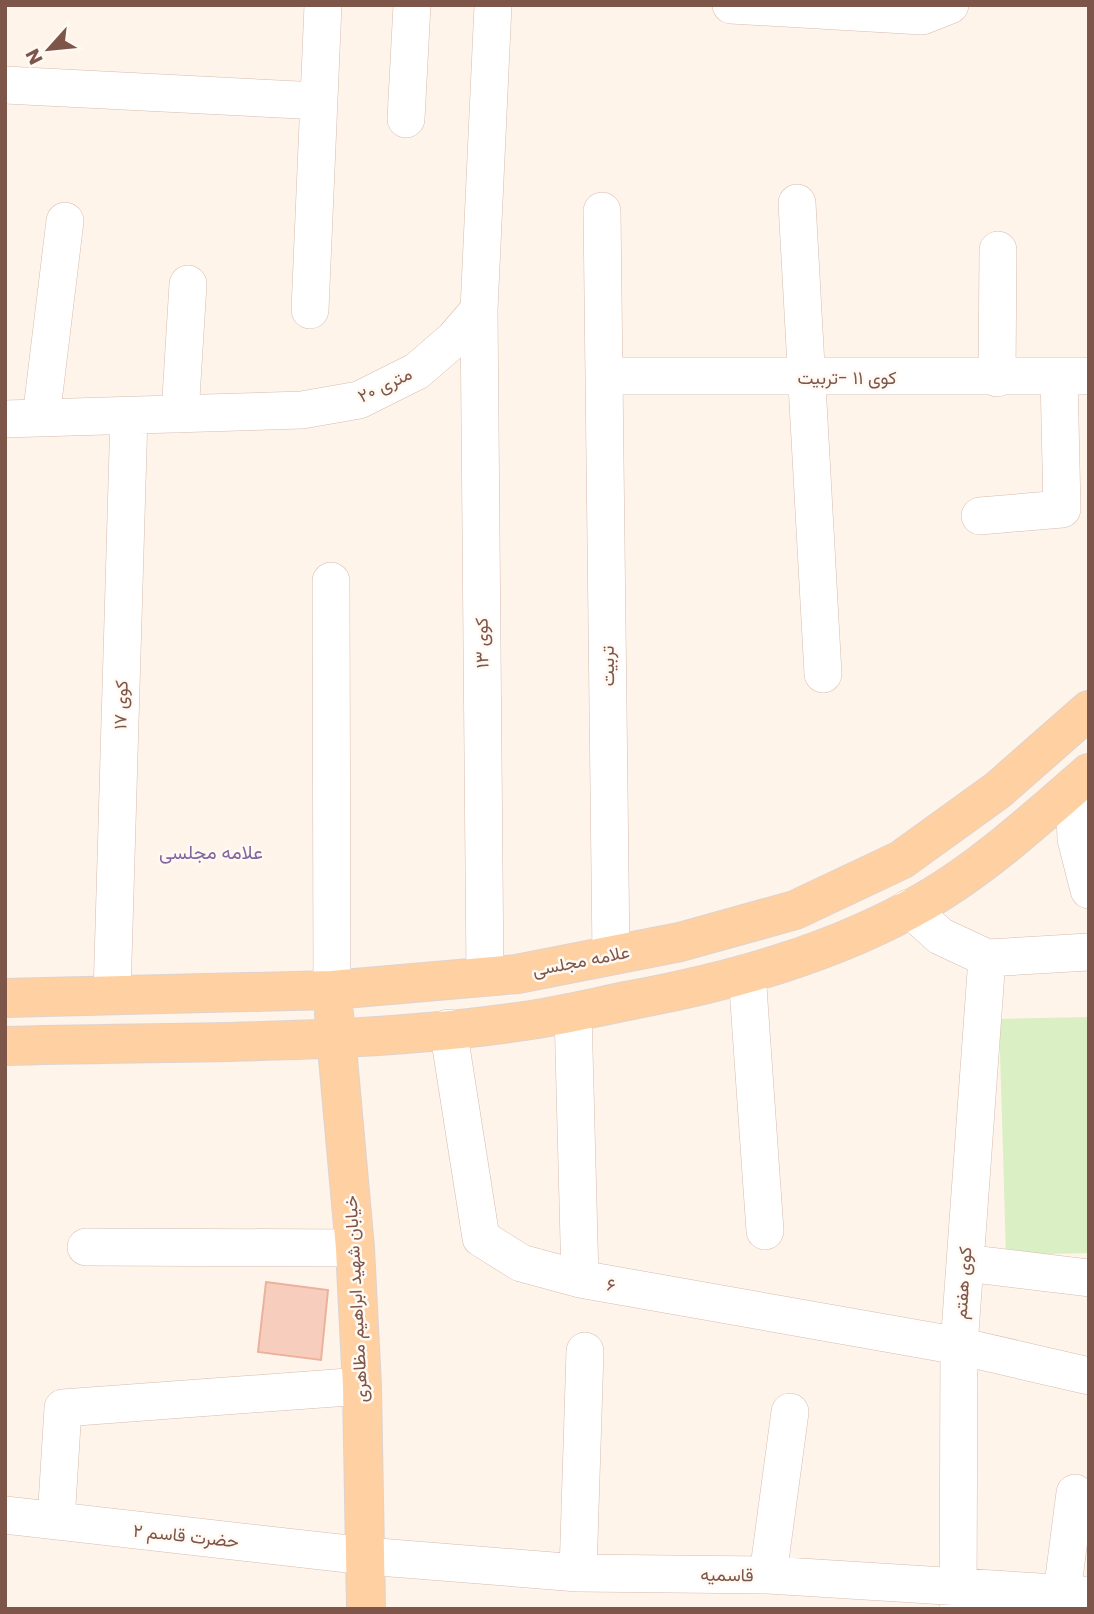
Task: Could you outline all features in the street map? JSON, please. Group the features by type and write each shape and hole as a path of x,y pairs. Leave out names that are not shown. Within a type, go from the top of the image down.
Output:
{"main road":[{"name":"علامه مجلسی","path":"5,998 332,990 485,977 680,942 794,910 901,860 998,790 1089,710"},
{"path":"5,1046 336,1037 448,1028 523,1021 691,989 811,955 926,901 1027,827 1081,780"},
{"path":"885,867 909,908"},
{"name":"خیابان شهید ابراهیم مظاهری","path":"332,990 355,1248 362,1386 366,1609"}],"street":[{"path":"310,310 323,5"},
{"path":"407,119 412,5"},
{"path":"479,310 493,5"},
{"path":"731,5 922,16 950,5"},
{"path":"5,85 318,101"},
{"path":"797,204 823,674"},
{"name":"تربیت","path":"602,211 611,956"},
{"path":"41,418 65,221"},
{"path":"997,378 998,250"},
{"path":"180,414 187,284"},
{"name":"۲۰ متری","path":"5,419 302,410 359,400 417,371 454,339 479,310"},
{"name":"کوی ۱۳","path":"479,310 485,977"},
{"name":"کوی ۱۱ -تربیت","path":"605,376 1074,376"},
{"path":"980,516 1062,509 1074,376"},
{"name":"کوی ۱۷","path":"112,995 129,415"},
{"path":"331,581 332,990"},
{"path":"1081,780 1076,839 1089,890"},
{"path":"909,908 940,936 987,958 1089,952"},
{"name":"کوی هفتم","path":"959,1597 958,1346 987,958"},
{"path":"747,973 765,1231"},
{"path":"573,1012 580,1279"},
{"name":"۶","path":"448,1028 481,1238 522,1263 580,1279 958,1346 1089,1376"},
{"path":"86,1247 355,1248"},
{"path":"965,1264 1089,1278"},
{"path":"578,1573 585,1351"},
{"path":"56,1521 64,1408 362,1386"},
{"path":"768,1576 790,1412"},
{"path":"1075,1493 1075,1594"},
{"name":"۲ حضرت قاسم","path":"5,1515 366,1556"},
{"name":"قاسمیه","path":"366,1556 578,1573 768,1576 959,1597 1075,1594"}],"green space":[{"path":"1089,1017 1089,1253 1006,1255 999,1019"}],"building":[{"path":"266,1282 328,1290 321,1360 258,1352"}],"district":[{"name":"علامه مجلسی","path":"211,852"}]}
